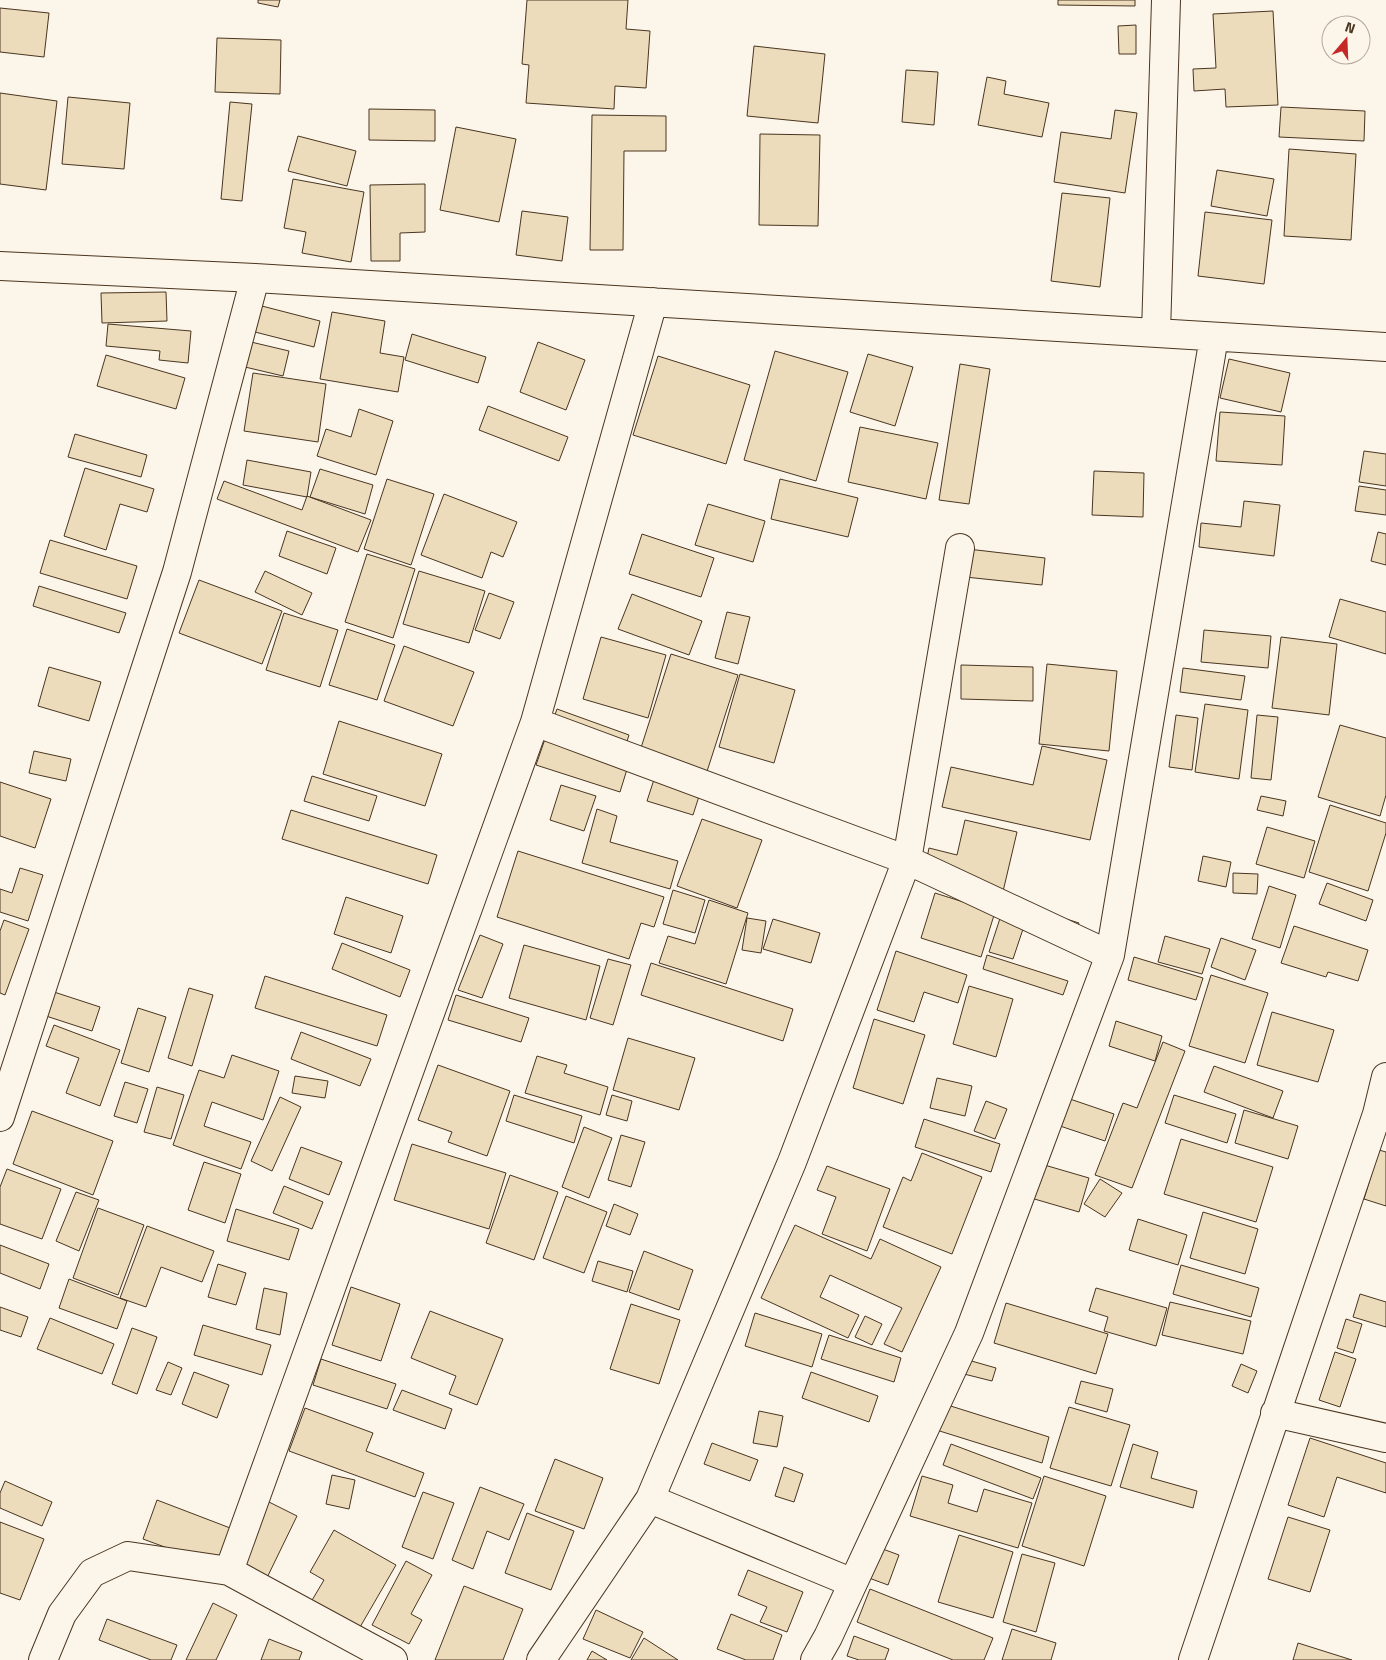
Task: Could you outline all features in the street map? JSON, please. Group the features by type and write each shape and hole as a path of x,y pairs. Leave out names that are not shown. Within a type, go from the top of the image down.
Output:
{"street":[{"path":"1156,333 1166,0"},
{"path":"0,266 255,278 1386,347"},
{"path":"0,1117 178,572 255,278"},
{"path":"229,1571 535,722 654,302"},
{"path":"815,1660 853,1583 969,1333 1110,955 1214,337"},
{"path":"541,1660 650,1499 792,1162 907,860 960,548"},
{"path":"535,722 907,860 1110,955"},
{"path":"1194,1660 1276,1413 1382,1115 1386,1077"},
{"path":"1276,1413 1386,1438"},
{"path":"650,1499 853,1583"},
{"path":"43,1660 62,1614 92,1572 128,1556 229,1571 393,1660"}],"building":[{"path":"258,0 280,0 278,7 258,3"},
{"path":"527,0 628,0 626,29 650,31 646,88 615,86 614,109 526,103 529,65 522,64"},
{"path":"1058,0 1135,0 1135,6 1058,5"},
{"path":"0,8 49,13 44,57 0,52"},
{"path":"1273,11 1278,105 1226,107 1225,89 1194,91 1193,69 1216,68 1213,14"},
{"path":"1136,25 1136,54 1119,54 1118,26"},
{"path":"217,38 281,40 280,94 215,92"},
{"path":"754,46 825,54 818,123 747,116"},
{"path":"906,70 938,72 934,125 902,122"},
{"path":"987,77 1006,81 1004,94 1049,103 1042,137 978,125"},
{"path":"0,93 57,101 46,190 0,184"},
{"path":"68,97 130,103 124,169 62,164"},
{"path":"230,102 252,104 242,201 221,199"},
{"path":"1281,107 1365,111 1364,141 1279,137"},
{"path":"369,109 435,110 435,141 369,140"},
{"path":"1115,110 1137,113 1125,193 1054,182 1061,132 1111,139"},
{"path":"592,115 666,116 666,151 624,151 623,250 590,250"},
{"path":"456,127 516,139 499,222 440,210"},
{"path":"760,134 820,135 818,226 759,225"},
{"path":"298,136 356,151 347,186 288,171"},
{"path":"1289,149 1356,154 1351,240 1284,236"},
{"path":"1217,170 1274,179 1267,216 1211,206"},
{"path":"293,179 364,192 351,262 302,253 306,232 284,228"},
{"path":"425,184 425,232 400,233 400,261 371,261 370,185"},
{"path":"1062,193 1110,198 1100,287 1051,281"},
{"path":"522,211 568,217 562,261 516,255"},
{"path":"1205,212 1272,220 1264,284 1198,276"},
{"path":"166,292 167,321 102,323 101,293"},
{"path":"258,305 320,321 314,347 251,331"},
{"path":"332,312 385,321 380,353 404,357 398,392 320,379"},
{"path":"108,324 191,331 188,363 159,360 160,351 106,346"},
{"path":"412,334 486,357 478,383 405,360"},
{"path":"251,342 289,351 283,376 245,367"},
{"path":"538,342 585,360 566,410 520,392"},
{"path":"775,351 848,372 816,481 744,460"},
{"path":"868,354 913,367 895,426 850,412"},
{"path":"106,355 185,378 176,409 97,386"},
{"path":"658,356 750,385 726,464 633,435"},
{"path":"1229,359 1290,373 1281,412 1220,398"},
{"path":"960,364 990,369 969,504 939,500"},
{"path":"253,373 326,384 318,442 244,431"},
{"path":"488,406 568,437 559,461 479,430"},
{"path":"359,409 393,421 376,475 317,456 326,429 351,437"},
{"path":"1220,412 1285,416 1282,465 1216,461"},
{"path":"860,427 938,443 926,499 848,482"},
{"path":"75,434 147,455 141,477 68,457"},
{"path":"1364,451 1386,454 1386,486 1359,482"},
{"path":"247,460 311,472 307,497 243,485"},
{"path":"85,468 154,489 147,512 120,504 106,550 64,536"},
{"path":"320,469 373,485 365,514 310,497"},
{"path":"1094,471 1144,473 1143,517 1092,515"},
{"path":"387,479 434,494 411,565 364,549"},
{"path":"780,479 858,498 848,537 771,519"},
{"path":"224,481 302,510 307,496 371,520 358,552 217,499"},
{"path":"1359,486 1386,490 1386,515 1355,511"},
{"path":"444,494 517,522 503,557 491,552 482,578 421,555"},
{"path":"1244,501 1280,505 1274,556 1199,547 1201,523 1241,527"},
{"path":"708,504 765,521 753,562 695,545"},
{"path":"287,531 336,548 327,574 279,556"},
{"path":"1378,532 1386,534 1386,565 1371,561"},
{"path":"642,534 714,558 701,597 629,574"},
{"path":"50,540 137,566 127,599 40,573"},
{"path":"968,549 1045,558 1042,585 965,577"},
{"path":"367,554 415,569 393,638 345,622"},
{"path":"265,571 312,593 302,615 255,592"},
{"path":"419,571 485,591 469,643 403,624"},
{"path":"199,580 282,611 262,664 179,633"},
{"path":"39,586 126,613 119,633 33,606"},
{"path":"489,593 514,602 500,639 475,630"},
{"path":"632,594 702,621 689,655 618,629"},
{"path":"1340,599 1386,612 1386,654 1329,637"},
{"path":"727,612 750,617 738,664 715,658"},
{"path":"284,613 338,630 320,687 266,670"},
{"path":"347,629 395,645 377,700 329,685"},
{"path":"1204,630 1271,636 1268,668 1201,662"},
{"path":"601,637 666,655 648,718 583,699"},
{"path":"1281,637 1337,644 1329,715 1272,708"},
{"path":"404,646 474,672 453,726 384,701"},
{"path":"671,654 738,675 693,815 647,801 660,761 639,754"},
{"path":"1047,664 1117,671 1109,751 1039,744"},
{"path":"961,665 1033,667 1033,701 961,699"},
{"path":"49,667 101,682 89,721 38,706"},
{"path":"1183,668 1245,676 1241,700 1180,692"},
{"path":"740,674 795,690 774,763 719,747"},
{"path":"1205,704 1248,710 1239,779 1195,772"},
{"path":"557,709 629,735 621,760 548,734"},
{"path":"1176,715 1198,718 1192,770 1169,767"},
{"path":"1257,715 1278,717 1271,780 1251,778"},
{"path":"339,721 442,754 425,806 323,774"},
{"path":"1340,725 1386,738 1386,795 1380,816 1318,797"},
{"path":"545,739 628,766 620,792 536,765"},
{"path":"1042,746 1107,760 1090,840 942,807 951,767 1033,785"},
{"path":"34,751 71,759 66,781 29,773"},
{"path":"312,776 377,796 369,821 304,801"},
{"path":"0,782 51,799 35,848 0,836"},
{"path":"561,785 596,796 584,831 550,820"},
{"path":"1261,796 1286,801 1283,816 1257,810"},
{"path":"1330,805 1386,823 1386,833 1368,891 1309,872"},
{"path":"597,809 617,816 610,842 678,861 670,889 582,863"},
{"path":"291,810 437,855 428,884 282,839"},
{"path":"702,819 762,840 737,908 677,886"},
{"path":"965,820 1017,832 1001,900 923,877 929,848 957,855"},
{"path":"1267,827 1315,841 1304,878 1256,864"},
{"path":"518,851 664,897 654,927 641,923 629,959 497,917"},
{"path":"1203,856 1231,862 1226,887 1198,881"},
{"path":"20,868 43,875 28,921 0,912 0,889 12,893"},
{"path":"1233,873 1258,874 1257,894 1233,893"},
{"path":"1327,883 1373,900 1366,921 1319,904"},
{"path":"1269,886 1296,895 1280,948 1252,939"},
{"path":"673,890 705,900 695,933 663,924"},
{"path":"935,893 995,912 981,957 921,938"},
{"path":"346,897 403,916 391,953 334,934"},
{"path":"709,900 748,913 726,984 659,963 668,936 695,944"},
{"path":"1006,900 1079,923 1071,944 1023,929 1013,959 989,952"},
{"path":"747,918 766,921 761,953 742,950"},
{"path":"773,919 820,933 811,963 763,949"},
{"path":"4,920 29,929 5,995 0,993 0,931"},
{"path":"1294,926 1368,950 1358,981 1328,972 1326,977 1281,963"},
{"path":"480,935 503,944 482,998 458,990"},
{"path":"1165,936 1210,949 1202,974 1158,962"},
{"path":"1221,938 1256,950 1245,980 1211,967"},
{"path":"342,943 410,970 400,997 332,969"},
{"path":"524,945 600,966 586,1020 509,998"},
{"path":"896,951 967,975 958,1003 924,992 914,1022 877,1010"},
{"path":"987,955 1068,981 1063,995 983,969"},
{"path":"1134,957 1203,978 1196,1000 1128,980"},
{"path":"608,959 631,965 613,1025 590,1018"},
{"path":"651,963 793,1009 783,1041 641,995"},
{"path":"1211,975 1268,993 1245,1063 1189,1046"},
{"path":"265,976 387,1015 377,1046 255,1008"},
{"path":"969,986 1013,999 996,1057 953,1044"},
{"path":"189,988 213,995 192,1066 168,1058"},
{"path":"54,992 100,1007 92,1031 46,1016"},
{"path":"456,995 529,1018 521,1042 448,1020"},
{"path":"138,1008 166,1017 149,1072 121,1063"},
{"path":"1272,1012 1334,1030 1318,1082 1257,1065"},
{"path":"874,1019 925,1035 903,1104 853,1088"},
{"path":"1116,1021 1162,1036 1155,1061 1109,1046"},
{"path":"54,1025 120,1050 100,1106 66,1093 79,1058 46,1046"},
{"path":"301,1032 371,1059 360,1086 291,1059"},
{"path":"628,1038 695,1058 679,1110 613,1090"},
{"path":"1163,1042 1185,1051 1132,1188 1095,1175 1123,1103 1137,1108"},
{"path":"232,1055 279,1071 263,1120 212,1102 204,1126 251,1142 241,1169 173,1145 199,1070 224,1078"},
{"path":"537,1056 567,1065 564,1073 608,1087 600,1115 525,1093"},
{"path":"438,1065 510,1091 487,1156 448,1142 452,1132 418,1120"},
{"path":"1214,1066 1283,1091 1273,1118 1204,1092"},
{"path":"295,1076 328,1081 325,1098 292,1093"},
{"path":"937,1078 972,1086 965,1116 930,1108"},
{"path":"125,1082 148,1089 137,1123 114,1116"},
{"path":"157,1087 184,1095 171,1139 144,1132"},
{"path":"514,1095 582,1116 574,1143 506,1121"},
{"path":"612,1095 632,1101 627,1121 606,1115"},
{"path":"1174,1095 1236,1114 1227,1143 1165,1123"},
{"path":"280,1097 301,1107 272,1171 251,1161"},
{"path":"1067,1098 1114,1114 1105,1141 1057,1125"},
{"path":"986,1101 1007,1109 995,1139 974,1131"},
{"path":"1244,1110 1298,1126 1288,1159 1235,1143"},
{"path":"32,1111 113,1141 93,1195 13,1164"},
{"path":"924,1119 1000,1144 991,1172 915,1147"},
{"path":"584,1127 612,1138 589,1198 562,1187"},
{"path":"621,1135 645,1142 631,1187 608,1180"},
{"path":"1181,1139 1273,1167 1256,1222 1164,1194"},
{"path":"412,1144 506,1173 489,1229 394,1200"},
{"path":"301,1147 342,1162 329,1195 289,1179"},
{"path":"1379,1150 1386,1152 1386,1206 1364,1199"},
{"path":"922,1153 982,1177 952,1254 883,1227 903,1177 911,1181"},
{"path":"204,1162 241,1174 225,1223 188,1210"},
{"path":"1041,1164 1089,1178 1079,1212 1031,1198"},
{"path":"827,1166 890,1189 867,1251 822,1234 836,1197 817,1190"},
{"path":"7,1169 61,1189 42,1239 0,1224 0,1187"},
{"path":"510,1175 558,1192 534,1260 486,1243"},
{"path":"1100,1179 1122,1193 1105,1217 1084,1204"},
{"path":"284,1186 323,1202 312,1229 273,1213"},
{"path":"76,1192 99,1200 79,1251 56,1241"},
{"path":"566,1196 607,1212 584,1273 543,1258"},
{"path":"614,1204 638,1214 630,1235 606,1226"},
{"path":"98,1208 144,1225 118,1295 73,1278"},
{"path":"236,1209 299,1229 289,1260 227,1241"},
{"path":"1203,1212 1258,1229 1245,1274 1190,1258"},
{"path":"1138,1219 1187,1235 1178,1265 1129,1250"},
{"path":"795,1225 871,1259 880,1239 941,1267 902,1352 884,1344 902,1308 830,1275 820,1297 859,1315 848,1338 761,1298"},
{"path":"147,1226 214,1251 202,1282 161,1267 146,1307 120,1298"},
{"path":"0,1245 49,1264 40,1289 0,1273"},
{"path":"644,1251 693,1270 679,1310 629,1292"},
{"path":"598,1261 633,1271 627,1292 592,1281"},
{"path":"218,1264 246,1273 236,1305 208,1297"},
{"path":"1181,1265 1259,1288 1251,1317 1173,1294"},
{"path":"69,1279 127,1301 117,1329 59,1308"},
{"path":"351,1287 400,1304 381,1361 332,1345"},
{"path":"264,1288 287,1293 280,1335 256,1329"},
{"path":"1096,1288 1167,1308 1156,1346 1104,1331 1108,1317 1089,1311"},
{"path":"1360,1294 1386,1302 1386,1327 1353,1317"},
{"path":"1170,1302 1251,1321 1243,1354 1162,1335"},
{"path":"1006,1303 1108,1334 1096,1374 994,1343"},
{"path":"631,1304 680,1320 659,1384 610,1369"},
{"path":"0,1307 28,1317 21,1337 0,1330"},
{"path":"430,1311 503,1339 477,1405 449,1394 456,1376 411,1358"},
{"path":"755,1313 822,1334 812,1367 745,1346"},
{"path":"865,1316 882,1324 872,1345 855,1337"},
{"path":"50,1318 114,1344 102,1374 37,1349"},
{"path":"1346,1319 1362,1324 1353,1353 1337,1348"},
{"path":"203,1325 271,1345 262,1375 194,1355"},
{"path":"132,1328 157,1337 137,1394 112,1384"},
{"path":"829,1335 901,1358 894,1382 821,1359"},
{"path":"1335,1352 1356,1359 1340,1407 1319,1400"},
{"path":"321,1359 396,1384 387,1409 313,1385"},
{"path":"968,1360 996,1368 992,1381 964,1374"},
{"path":"168,1362 182,1368 171,1395 156,1390"},
{"path":"1241,1364 1257,1371 1248,1393 1232,1386"},
{"path":"194,1372 229,1385 217,1418 182,1404"},
{"path":"811,1372 878,1396 869,1422 802,1398"},
{"path":"1081,1381 1113,1389 1107,1412 1075,1403"},
{"path":"402,1390 452,1409 445,1429 393,1410"},
{"path":"938,1402 1049,1437 1042,1463 930,1428"},
{"path":"1069,1407 1130,1425 1111,1486 1050,1468"},
{"path":"305,1408 373,1433 366,1451 424,1473 415,1497 289,1451"},
{"path":"759,1411 783,1416 777,1447 753,1443"},
{"path":"1310,1438 1386,1463 1386,1493 1337,1477 1324,1517 1288,1505"},
{"path":"712,1443 758,1460 750,1481 704,1464"},
{"path":"951,1444 1041,1478 1033,1499 943,1465"},
{"path":"1133,1444 1158,1452 1151,1478 1197,1491 1193,1508 1120,1487"},
{"path":"555,1459 603,1478 584,1529 535,1511"},
{"path":"784,1467 803,1474 794,1502 775,1496"},
{"path":"332,1475 355,1480 349,1509 326,1504"},
{"path":"922,1476 953,1485 948,1503 977,1512 984,1489 1032,1503 1018,1548 910,1516"},
{"path":"1044,1476 1106,1496 1084,1566 1022,1546"},
{"path":"5,1481 52,1502 42,1526 0,1508 0,1493"},
{"path":"480,1487 524,1504 509,1540 487,1531 473,1569 452,1560"},
{"path":"423,1492 454,1503 433,1559 402,1547"},
{"path":"259,1497 297,1516 261,1590 236,1578"},
{"path":"157,1500 238,1531 224,1569 143,1539"},
{"path":"527,1513 574,1531 551,1590 505,1573"},
{"path":"1288,1517 1330,1530 1310,1592 1268,1579"},
{"path":"0,1522 44,1539 20,1600 0,1593"},
{"path":"334,1530 396,1565 356,1634 308,1607 324,1580 310,1572"},
{"path":"959,1535 1013,1552 993,1618 938,1602"},
{"path":"880,1548 899,1555 888,1585 869,1578"},
{"path":"1022,1554 1055,1563 1036,1632 1003,1622"},
{"path":"406,1561 432,1575 411,1614 422,1620 409,1644 372,1625"},
{"path":"748,1570 803,1592 787,1632 760,1622 767,1607 738,1595"},
{"path":"464,1586 523,1609 503,1660 435,1660"},
{"path":"870,1589 993,1638 984,1660 953,1660 857,1622"},
{"path":"213,1603 237,1615 216,1660 186,1660"},
{"path":"596,1610 643,1632 630,1658 583,1639"},
{"path":"731,1614 782,1635 773,1660 746,1660 717,1649"},
{"path":"107,1619 177,1645 171,1660 151,1660 99,1640"},
{"path":"1012,1629 1056,1643 1051,1660 1002,1660"},
{"path":"854,1636 889,1649 885,1660 859,1660 847,1656"},
{"path":"644,1638 678,1660 631,1660"},
{"path":"269,1639 302,1652 299,1660 261,1660"},
{"path":"1298,1643 1352,1660 1293,1660"},
{"path":"592,1651 607,1660 587,1660"}]}
